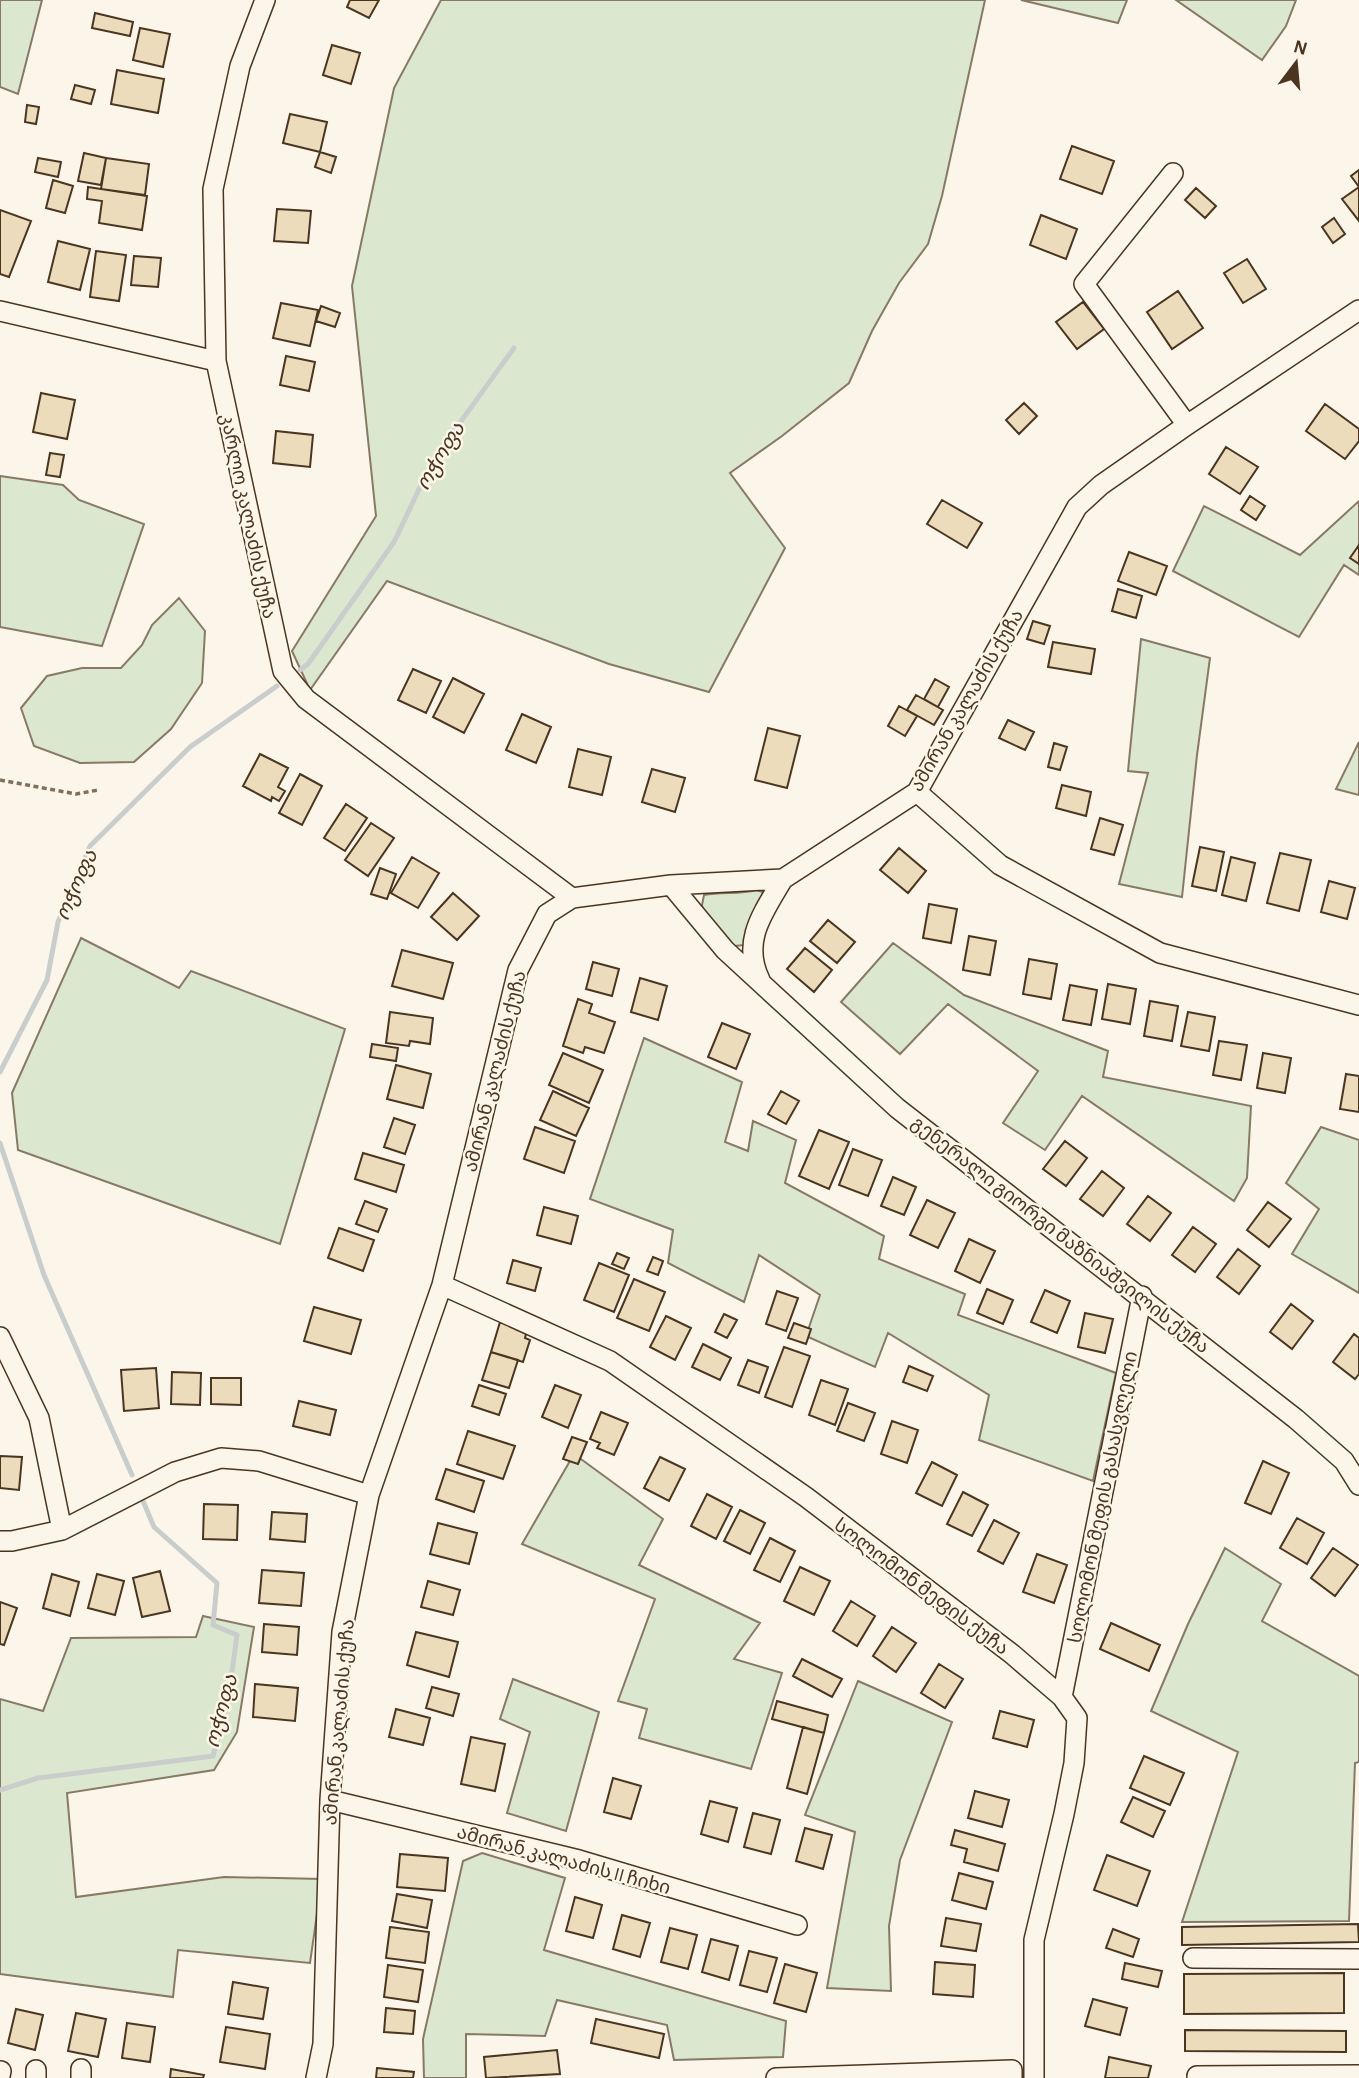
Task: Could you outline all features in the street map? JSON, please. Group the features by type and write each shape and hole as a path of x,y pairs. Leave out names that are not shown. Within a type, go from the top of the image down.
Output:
{"street":[{"name":"კარლო კალაძის ქუჩა","path":"265,0 240,66 213,189 216,361 282,671 306,699 572,898"},
{"path":"1173,173 1084,285 1187,425"},
{"name":"ამირან კალაძის ქუჩა","path":"316,2078 323,2044 330,1800 342,1632 369,1495 442,1285 517,970 547,914 572,898 671,885 783,879 917,792 1077,506 1101,485 1187,425 1359,310"},
{"path":"0,311 216,361"},
{"path":"917,792 1000,865 1160,953 1359,1005"},
{"name":"გენერალი გიორგი მაზნიაშვილის ქუჩა","path":"762,984 753,966 751,950 764,911 783,879"},
{"name":"გენერალი გიორგი მაზნიაშვილის ქუჩა","path":"671,885 725,950 897,1108 1142,1296 1296,1419 1344,1461 1359,1485"},
{"name":"სოლომონ მეფის ქუჩა","path":"442,1285 610,1361 806,1497 1012,1654 1062,1697 1077,1718 1074,1763 1034,1940 1034,2078"},
{"name":"სოლომონ მეფის გასასვლელი","path":"1062,1697 1142,1296"},
{"path":"0,1337 39,1418 62,1530"},
{"path":"0,1541 62,1530 175,1472 221,1458 259,1461 369,1495"},
{"name":"ამირან კალაძის II ჩიხი","path":"330,1800 579,1860 797,1925"},
{"path":"1193,1958 1359,1959"},
{"path":"776,2078 1012,2070 1012,2078"},
{"path":"1197,2076 1359,2075"}],"path":[{"path":"0,780 76,794 98,790"}],"green space":[{"path":"0,0 42,0 18,94 0,87"},
{"path":"441,0 985,0 942,196 928,244 899,283 872,331 849,383 730,473 785,548 709,692 609,664 387,581 310,690 292,651 376,516 352,286 394,88"},
{"path":"1021,0 1127,0 1118,23"},
{"path":"1176,0 1296,0 1286,26 1262,60"},
{"path":"0,476 63,485 79,500 144,524 102,646 0,627"},
{"path":"1359,501 1359,575 1344,565 1299,637 1173,571 1204,506 1300,555"},
{"path":"179,598 205,631 202,683 171,729 134,762 80,763 34,746 21,708 47,676 82,668 121,668 142,645 152,625"},
{"path":"1141,639 1210,658 1182,897 1119,884 1148,773 1128,771"},
{"path":"1359,742 1359,795 1336,789"},
{"path":"756,890 763,892 744,945 735,946 726,941 703,915 704,895"},
{"path":"81,938 179,988 191,971 345,1029 280,1244 18,1150 12,1093"},
{"path":"893,943 964,995 1108,1051 1103,1077 1251,1106 1247,1178 1234,1201 1082,1096 1045,1150 1003,1123 1038,1071 948,1004 900,1054 841,1002"},
{"path":"644,1038 742,1082 725,1142 748,1151 753,1121 796,1140 785,1183 884,1236 879,1259 965,1294 958,1315 1116,1373 1093,1481 979,1440 989,1395 888,1333 875,1367 806,1336 820,1295 759,1255 744,1302 668,1263 673,1230 590,1199"},
{"path":"1321,1127 1359,1140 1359,1293 1292,1254 1319,1209 1286,1183"},
{"path":"574,1454 663,1519 639,1565 760,1623 734,1659 782,1673 751,1769 639,1738 647,1709 618,1701 655,1599 522,1544"},
{"path":"1225,1548 1281,1584 1262,1621 1359,1676 1359,1762 1355,1763 1349,1921 1182,1922 1238,1752 1151,1711 1188,1624"},
{"path":"203,1616 254,1627 237,1732 214,1770 67,1793 76,1897 224,1877 322,1879 310,1963 178,1950 173,1997 0,1974 0,1699 43,1711 71,1638 196,1637"},
{"path":"513,1679 599,1712 566,1831 507,1813 530,1732 500,1719"},
{"path":"858,1681 952,1722 900,1860 889,1926 891,1991 827,1988 855,1832 805,1815"},
{"path":"482,1853 565,1878 544,1950 786,2021 783,2057 674,2060 667,2025 557,2000 545,2036 466,2034 466,2078 424,2078 423,2039 463,1861"}],"building":[{"path":"350,0 379,0 369,18 347,7"},
{"path":"95,13 133,22 130,36 92,28"},
{"path":"140,28 170,34 163,67 133,60"},
{"path":"332,45 360,53 351,84 323,75"},
{"path":"117,70 164,79 158,113 111,104"},
{"path":"75,85 95,90 91,104 71,99"},
{"path":"27,105 39,107 36,124 25,122"},
{"path":"290,114 327,122 320,152 283,143"},
{"path":"1072,146 1114,161 1102,194 1060,179"},
{"path":"320,152 336,157 331,173 315,167"},
{"path":"84,153 106,158 101,185 78,181"},
{"path":"38,158 61,162 58,177 35,172"},
{"path":"106,158 149,164 145,195 101,189"},
{"path":"1359,170 1359,187 1351,176"},
{"path":"53,180 73,186 65,213 46,208"},
{"path":"88,187 147,196 142,230 99,223 102,201 87,199"},
{"path":"1359,187 1359,221 1342,199"},
{"path":"1196,188 1216,206 1205,218 1185,200"},
{"path":"277,209 311,211 308,243 274,241"},
{"path":"0,210 31,221 9,277 0,274"},
{"path":"1041,215 1077,229 1066,259 1030,245"},
{"path":"1334,218 1345,234 1333,243 1322,227"},
{"path":"58,241 90,249 80,290 48,282"},
{"path":"96,251 126,255 119,301 90,297"},
{"path":"134,256 161,258 158,287 131,285"},
{"path":"1247,259 1266,289 1243,303 1224,273"},
{"path":"1178,291 1203,328 1172,349 1147,312"},
{"path":"1083,302 1104,329 1077,349 1056,322"},
{"path":"281,303 318,310 310,346 273,338"},
{"path":"321,306 340,313 335,327 316,321"},
{"path":"286,356 315,362 309,391 280,385"},
{"path":"41,393 75,400 67,439 33,432"},
{"path":"1024,403 1037,416 1019,434 1006,420"},
{"path":"1325,404 1359,429 1359,441 1345,459 1306,431"},
{"path":"276,431 313,435 310,467 273,463"},
{"path":"1226,447 1258,467 1240,494 1209,474"},
{"path":"50,453 64,455 60,477 46,475"},
{"path":"1250,496 1265,506 1256,520 1241,510"},
{"path":"942,500 982,523 967,548 927,524"},
{"path":"1359,545 1359,564 1350,558"},
{"path":"1129,552 1167,566 1156,595 1118,581"},
{"path":"1118,589 1142,596 1136,618 1112,611"},
{"path":"1033,621 1050,626 1044,644 1027,639"},
{"path":"1053,642 1095,649 1091,674 1048,667"},
{"path":"413,669 441,681 426,713 398,700"},
{"path":"453,678 484,694 464,733 433,717"},
{"path":"935,679 949,687 938,707 924,699"},
{"path":"916,695 943,710 934,725 907,710"},
{"path":"899,706 917,716 905,736 888,726"},
{"path":"522,714 551,727 536,763 506,750"},
{"path":"1008,720 1034,732 1025,750 999,738"},
{"path":"768,728 800,736 787,788 755,780"},
{"path":"1054,743 1067,747 1060,770 1048,767"},
{"path":"578,749 611,757 602,795 569,787"},
{"path":"260,754 288,768 278,787 285,791 279,801 272,797 271,801 243,786"},
{"path":"652,769 685,778 675,812 642,802"},
{"path":"300,774 322,786 302,825 279,813"},
{"path":"1062,785 1091,792 1086,816 1056,808"},
{"path":"346,804 367,818 345,851 324,838"},
{"path":"1100,818 1123,825 1114,855 1091,849"},
{"path":"371,823 394,838 368,876 345,860"},
{"path":"1200,847 1224,852 1216,891 1192,886"},
{"path":"899,848 926,871 908,893 880,870"},
{"path":"1280,853 1311,860 1299,911 1267,903"},
{"path":"412,857 439,873 418,908 391,893"},
{"path":"1231,857 1255,863 1246,901 1222,895"},
{"path":"380,868 396,874 387,899 371,894"},
{"path":"1329,881 1355,888 1347,919 1321,912"},
{"path":"453,893 479,916 457,940 431,917"},
{"path":"929,904 957,909 951,943 923,938"},
{"path":"828,920 855,942 837,963 810,941"},
{"path":"969,936 996,941 990,975 963,970"},
{"path":"805,948 832,970 814,992 787,969"},
{"path":"402,950 453,963 443,999 392,986"},
{"path":"1029,959 1057,964 1051,999 1023,994"},
{"path":"593,962 619,969 612,996 586,989"},
{"path":"640,978 667,986 658,1020 631,1012"},
{"path":"1108,984 1136,989 1130,1024 1102,1019"},
{"path":"1070,985 1097,990 1091,1025 1063,1020"},
{"path":"578,999 592,1004 589,1013 615,1022 604,1053 585,1047 583,1053 563,1046"},
{"path":"1150,1001 1178,1006 1172,1041 1144,1036"},
{"path":"390,1012 433,1018 430,1044 410,1041 409,1046 386,1043"},
{"path":"1188,1012 1215,1017 1209,1051 1181,1046"},
{"path":"722,1023 750,1034 736,1069 708,1057"},
{"path":"1219,1041 1247,1045 1241,1080 1213,1075"},
{"path":"372,1044 398,1048 396,1061 370,1057"},
{"path":"563,1053 603,1070 589,1103 549,1085"},
{"path":"1263,1053 1291,1058 1285,1093 1257,1088"},
{"path":"396,1065 431,1074 423,1108 387,1099"},
{"path":"1346,1074 1359,1076 1359,1112 1340,1109"},
{"path":"553,1091 589,1108 576,1136 540,1120"},
{"path":"781,1091 799,1101 786,1124 768,1114"},
{"path":"394,1118 415,1125 405,1154 384,1147"},
{"path":"535,1127 575,1141 564,1173 524,1159"},
{"path":"819,1130 849,1142 829,1189 799,1176"},
{"path":"1065,1141 1087,1158 1066,1186 1043,1169"},
{"path":"853,1149 882,1160 868,1196 839,1185"},
{"path":"363,1153 404,1165 396,1192 355,1179"},
{"path":"1102,1171 1124,1188 1103,1216 1080,1199"},
{"path":"893,1177 916,1187 904,1215 881,1206"},
{"path":"1148,1196 1171,1213 1150,1241 1127,1224"},
{"path":"927,1200 955,1213 938,1248 910,1235"},
{"path":"365,1201 387,1209 378,1232 356,1224"},
{"path":"1268,1202 1291,1219 1269,1247 1247,1230"},
{"path":"544,1207 578,1216 571,1244 537,1235"},
{"path":"1193,1227 1216,1244 1195,1272 1172,1255"},
{"path":"339,1228 374,1240 363,1271 328,1258"},
{"path":"969,1239 995,1251 980,1283 955,1271"},
{"path":"1238,1249 1260,1266 1239,1294 1217,1277"},
{"path":"617,1253 629,1258 624,1269 612,1264"},
{"path":"653,1257 663,1261 658,1275 647,1271"},
{"path":"513,1260 541,1268 535,1291 507,1283"},
{"path":"599,1263 629,1275 614,1312 584,1300"},
{"path":"634,1279 665,1292 649,1331 617,1318"},
{"path":"987,1289 1013,1300 1003,1324 977,1313"},
{"path":"1045,1290 1070,1301 1057,1333 1031,1322"},
{"path":"777,1291 798,1298 786,1331 766,1324"},
{"path":"1291,1304 1313,1321 1292,1349 1270,1332"},
{"path":"314,1307 361,1320 351,1354 304,1341"},
{"path":"1085,1313 1113,1319 1105,1353 1078,1347"},
{"path":"724,1314 737,1320 727,1338 715,1332"},
{"path":"666,1316 691,1328 675,1360 650,1347"},
{"path":"500,1322 527,1330 525,1338 530,1340 523,1362 491,1352"},
{"path":"794,1323 811,1329 806,1344 788,1338"},
{"path":"1354,1334 1359,1338 1359,1374 1355,1379 1333,1362"},
{"path":"703,1344 731,1358 720,1380 692,1367"},
{"path":"784,1347 810,1356 792,1407 765,1397"},
{"path":"491,1352 518,1360 509,1388 482,1380"},
{"path":"748,1360 768,1367 759,1393 738,1385"},
{"path":"909,1366 933,1376 927,1391 903,1382"},
{"path":"156,1368 159,1408 124,1411 121,1370"},
{"path":"172,1372 201,1373 200,1405 171,1404"},
{"path":"211,1378 241,1378 241,1405 211,1404"},
{"path":"821,1380 848,1389 835,1425 809,1415"},
{"path":"479,1385 506,1394 499,1415 472,1406"},
{"path":"555,1385 581,1395 568,1428 542,1417"},
{"path":"299,1401 336,1410 330,1435 293,1426"},
{"path":"848,1403 875,1413 864,1441 837,1431"},
{"path":"601,1412 628,1423 614,1455 597,1448 600,1443 590,1439"},
{"path":"892,1421 918,1430 907,1463 881,1454"},
{"path":"468,1431 515,1446 503,1479 457,1464"},
{"path":"572,1437 587,1442 578,1464 563,1459"},
{"path":"0,1456 22,1457 19,1490 0,1488"},
{"path":"660,1457 685,1469 669,1501 644,1488"},
{"path":"1263,1461 1289,1473 1271,1514 1245,1503"},
{"path":"932,1462 957,1475 942,1506 916,1493"},
{"path":"446,1469 484,1481 474,1512 436,1499"},
{"path":"963,1492 988,1505 972,1536 947,1524"},
{"path":"707,1494 732,1507 716,1539 691,1526"},
{"path":"204,1504 238,1505 237,1540 203,1539"},
{"path":"740,1510 765,1523 750,1554 724,1541"},
{"path":"272,1512 307,1514 305,1542 270,1539"},
{"path":"1297,1518 1324,1533 1307,1564 1280,1548"},
{"path":"994,1520 1019,1533 1003,1564 978,1551"},
{"path":"438,1523 477,1533 469,1564 430,1554"},
{"path":"770,1538 795,1551 780,1582 754,1570"},
{"path":"1333,1548 1358,1565 1335,1596 1311,1578"},
{"path":"1037,1554 1067,1565 1054,1603 1023,1592"},
{"path":"800,1567 830,1581 814,1615 784,1601"},
{"path":"262,1570 304,1573 301,1606 259,1603"},
{"path":"160,1571 170,1611 142,1617 133,1578"},
{"path":"52,1574 79,1582 70,1616 43,1608"},
{"path":"97,1574 124,1581 115,1615 88,1608"},
{"path":"428,1581 460,1590 453,1615 421,1607"},
{"path":"851,1601 875,1616 857,1646 833,1631"},
{"path":"0,1602 17,1608 4,1645 0,1644"},
{"path":"1111,1623 1160,1645 1149,1671 1100,1649"},
{"path":"264,1624 299,1627 297,1655 262,1652"},
{"path":"892,1627 916,1643 896,1672 873,1656"},
{"path":"416,1632 458,1642 449,1677 407,1665"},
{"path":"802,1659 842,1679 832,1697 793,1676"},
{"path":"939,1664 963,1679 945,1708 921,1693"},
{"path":"255,1684 298,1688 295,1721 253,1717"},
{"path":"432,1687 459,1694 453,1716 426,1708"},
{"path":"777,1701 828,1715 824,1733 772,1719"},
{"path":"396,1709 430,1718 423,1745 389,1737"},
{"path":"1000,1711 1034,1720 1027,1747 993,1738"},
{"path":"803,1727 824,1733 807,1794 787,1788"},
{"path":"471,1737 505,1744 495,1791 461,1784"},
{"path":"1144,1756 1184,1773 1170,1805 1130,1788"},
{"path":"613,1778 641,1786 631,1819 604,1812"},
{"path":"975,1791 1009,1800 1002,1827 968,1818"},
{"path":"1133,1797 1165,1811 1153,1837 1121,1822"},
{"path":"710,1801 737,1808 728,1842 701,1834"},
{"path":"753,1813 780,1820 771,1854 744,1847"},
{"path":"805,1828 832,1835 823,1869 796,1861"},
{"path":"955,1830 1005,1844 998,1871 964,1862 967,1849 951,1845"},
{"path":"400,1854 448,1858 445,1891 397,1887"},
{"path":"1107,1855 1150,1871 1137,1906 1094,1890"},
{"path":"959,1873 993,1882 986,1909 952,1900"},
{"path":"397,1894 432,1900 427,1928 392,1921"},
{"path":"575,1897 602,1905 593,1938 566,1931"},
{"path":"622,1915 650,1923 640,1957 613,1949"},
{"path":"946,1918 981,1924 976,1951 941,1946"},
{"path":"1358,1924 1359,1942 1182,1945 1182,1927"},
{"path":"390,1927 429,1932 425,1963 386,1958"},
{"path":"670,1928 697,1935 688,1969 661,1962"},
{"path":"1113,1929 1139,1939 1133,1957 1106,1948"},
{"path":"711,1939 738,1946 729,1980 702,1972"},
{"path":"749,1951 777,1958 767,1992 740,1985"},
{"path":"935,1962 975,1965 973,1997 933,1994"},
{"path":"1125,1963 1162,1971 1158,1987 1122,1979"},
{"path":"785,1964 817,1973 806,2012 774,2003"},
{"path":"388,1965 423,1970 418,2002 384,1997"},
{"path":"1344,1973 1344,2013 1184,2014 1184,1974"},
{"path":"233,1982 268,1988 263,2019 228,2014"},
{"path":"1093,1999 1127,2008 1120,2035 1085,2026"},
{"path":"386,2008 415,2011 413,2034 384,2032"},
{"path":"16,2009 43,2015 35,2050 8,2043"},
{"path":"76,2013 106,2019 98,2057 68,2051"},
{"path":"596,2019 664,2034 659,2058 591,2043"},
{"path":"127,2023 155,2027 150,2062 122,2058"},
{"path":"226,2027 270,2034 265,2069 220,2062"},
{"path":"1185,2030 1346,2031 1346,2052 1185,2051"},
{"path":"557,2050 560,2074 486,2078 484,2057"},
{"path":"1109,2057 1151,2066 1148,2078 1105,2078"},
{"path":"377,2068 414,2072 413,2078 376,2078"},
{"path":"171,2069 204,2075 203,2078 170,2078"}],"waterway":[{"name":"ოჭოფა","path":"300,670 308,664 394,542 433,460 514,348"},
{"name":"ოჭოფა","path":"0,1072 47,980 58,922 90,846 190,747 277,686"},
{"name":"ოჭოფა","path":"0,1143 44,1275 132,1475"},
{"name":"ოჭოფა","path":"0,1790 38,1778 213,1756 228,1701 237,1635 213,1625 217,1583 154,1527 143,1501"}]}
